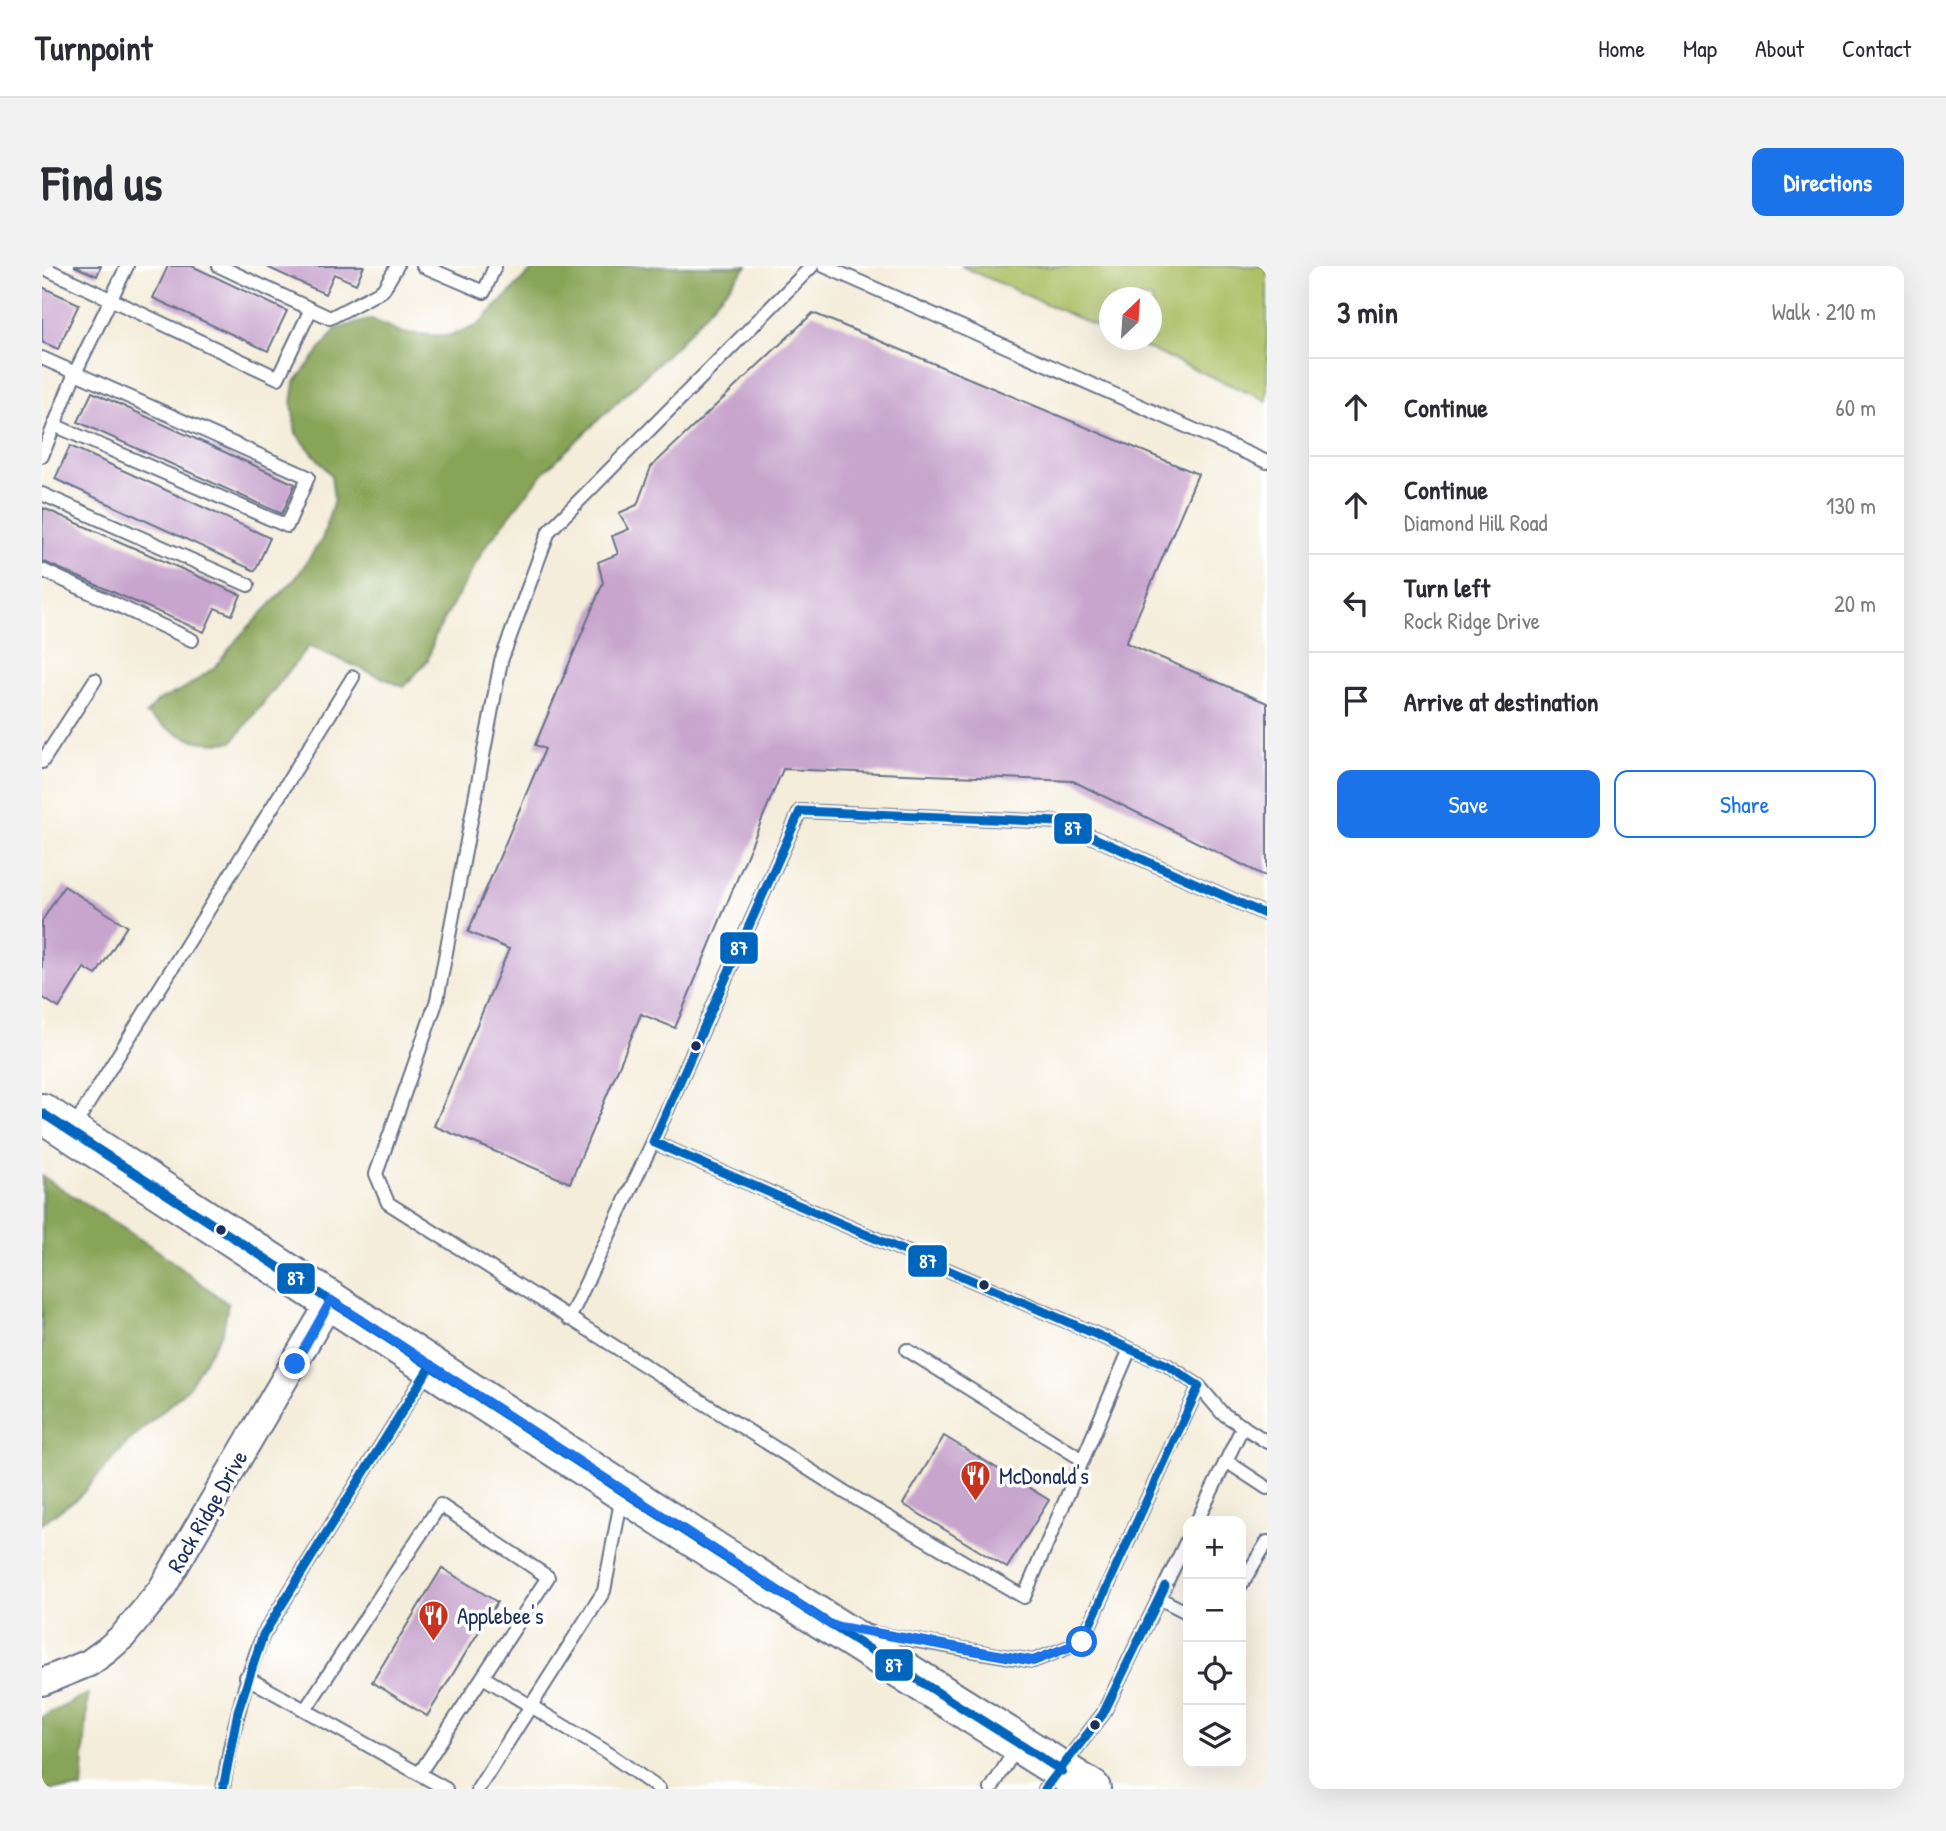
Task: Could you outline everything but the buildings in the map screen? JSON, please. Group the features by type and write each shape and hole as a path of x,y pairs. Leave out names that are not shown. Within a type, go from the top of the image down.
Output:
{"main road":[{"path":"57,1122 623,1491 1020,1744 1066,1783"}],"street":[{"name":"Rock Ridge Drive","path":"42,1682 89,1663 107,1650 123,1636 161,1590 331,1300"}],"lane":[{"path":"42,456 75,373 127,266"},
{"path":"219,266 330,318 383,290 397,266"},
{"path":"423,266 484,292 495,266"},
{"path":"813,266 549,531 501,661 437,1000 376,1174 388,1203 844,1491 1024,1597 1130,1349"},
{"path":"824,266 1267,462"},
{"path":"42,267 278,378 311,309"},
{"path":"42,358 308,477 287,526 56,425"},
{"path":"42,494 248,585"},
{"path":"42,570 192,640"},
{"path":"57,1122 353,677"},
{"path":"42,762 95,680"},
{"path":"569,1319 653,1142 800,811 1059,821 1267,915"},
{"path":"653,1142 1167,1365 1199,1385 1222,1413 1267,1442"},
{"path":"907,1350 1083,1460"},
{"path":"223,1789 231,1733 246,1677 263,1635 431,1365"},
{"path":"831,1625 1033,1661 1082,1642 1199,1385"},
{"path":"1198,1516 1243,1426"},
{"path":"1226,1461 1267,1488"},
{"path":"478,1789 604,1591 623,1491"},
{"path":"305,1710 440,1505 548,1577 419,1774"},
{"path":"1245,1579 1267,1542"},
{"path":"1066,1783 1103,1714 1183,1548"},
{"path":"1159,1598 1183,1610"},
{"path":"246,1677 446,1789"},
{"path":"483,1677 606,1751 659,1789"},
{"path":"991,1789 1020,1744"}],"green space":[{"path":"536,266 747,266 678,344 545,471 485,547 435,636 428,660 404,687 309,646 232,742 206,742 186,737 146,714 158,701 185,688 215,667 239,637 296,578 322,539 334,500 331,475 296,433 292,404 295,382 336,329 371,319 403,333 447,336 477,326"},
{"path":"961,266 1267,266 1267,401 1151,350 1162,350 1162,287 1099,287 1099,328"},
{"path":"42,1176 157,1250 228,1304 223,1331 188,1388 127,1443 79,1497 42,1523"},
{"path":"88,1694 82,1789 42,1789 42,1717"}],"transit line":[{"name":"87","path":"653,1142 800,811 1059,822 1267,915"},
{"name":"87","path":"42,1113 719,1554 1062,1771"},
{"name":"87","path":"653,1142 1167,1365 1199,1386"},
{"name":"87","path":"223,1789 238,1711 263,1635 431,1365"},
{"name":"87","path":"876,1633 1033,1661 1082,1642 1199,1386"},
{"name":"87","path":"1045,1789 1103,1714 1165,1586"}],"place":[{"name":"McDonald's","path":"976,1502"},
{"name":"Applebee's","path":"434,1642"}],"route":[{"path":"295,1364 331,1300 831,1625 1033,1661 1082,1642"}]}
